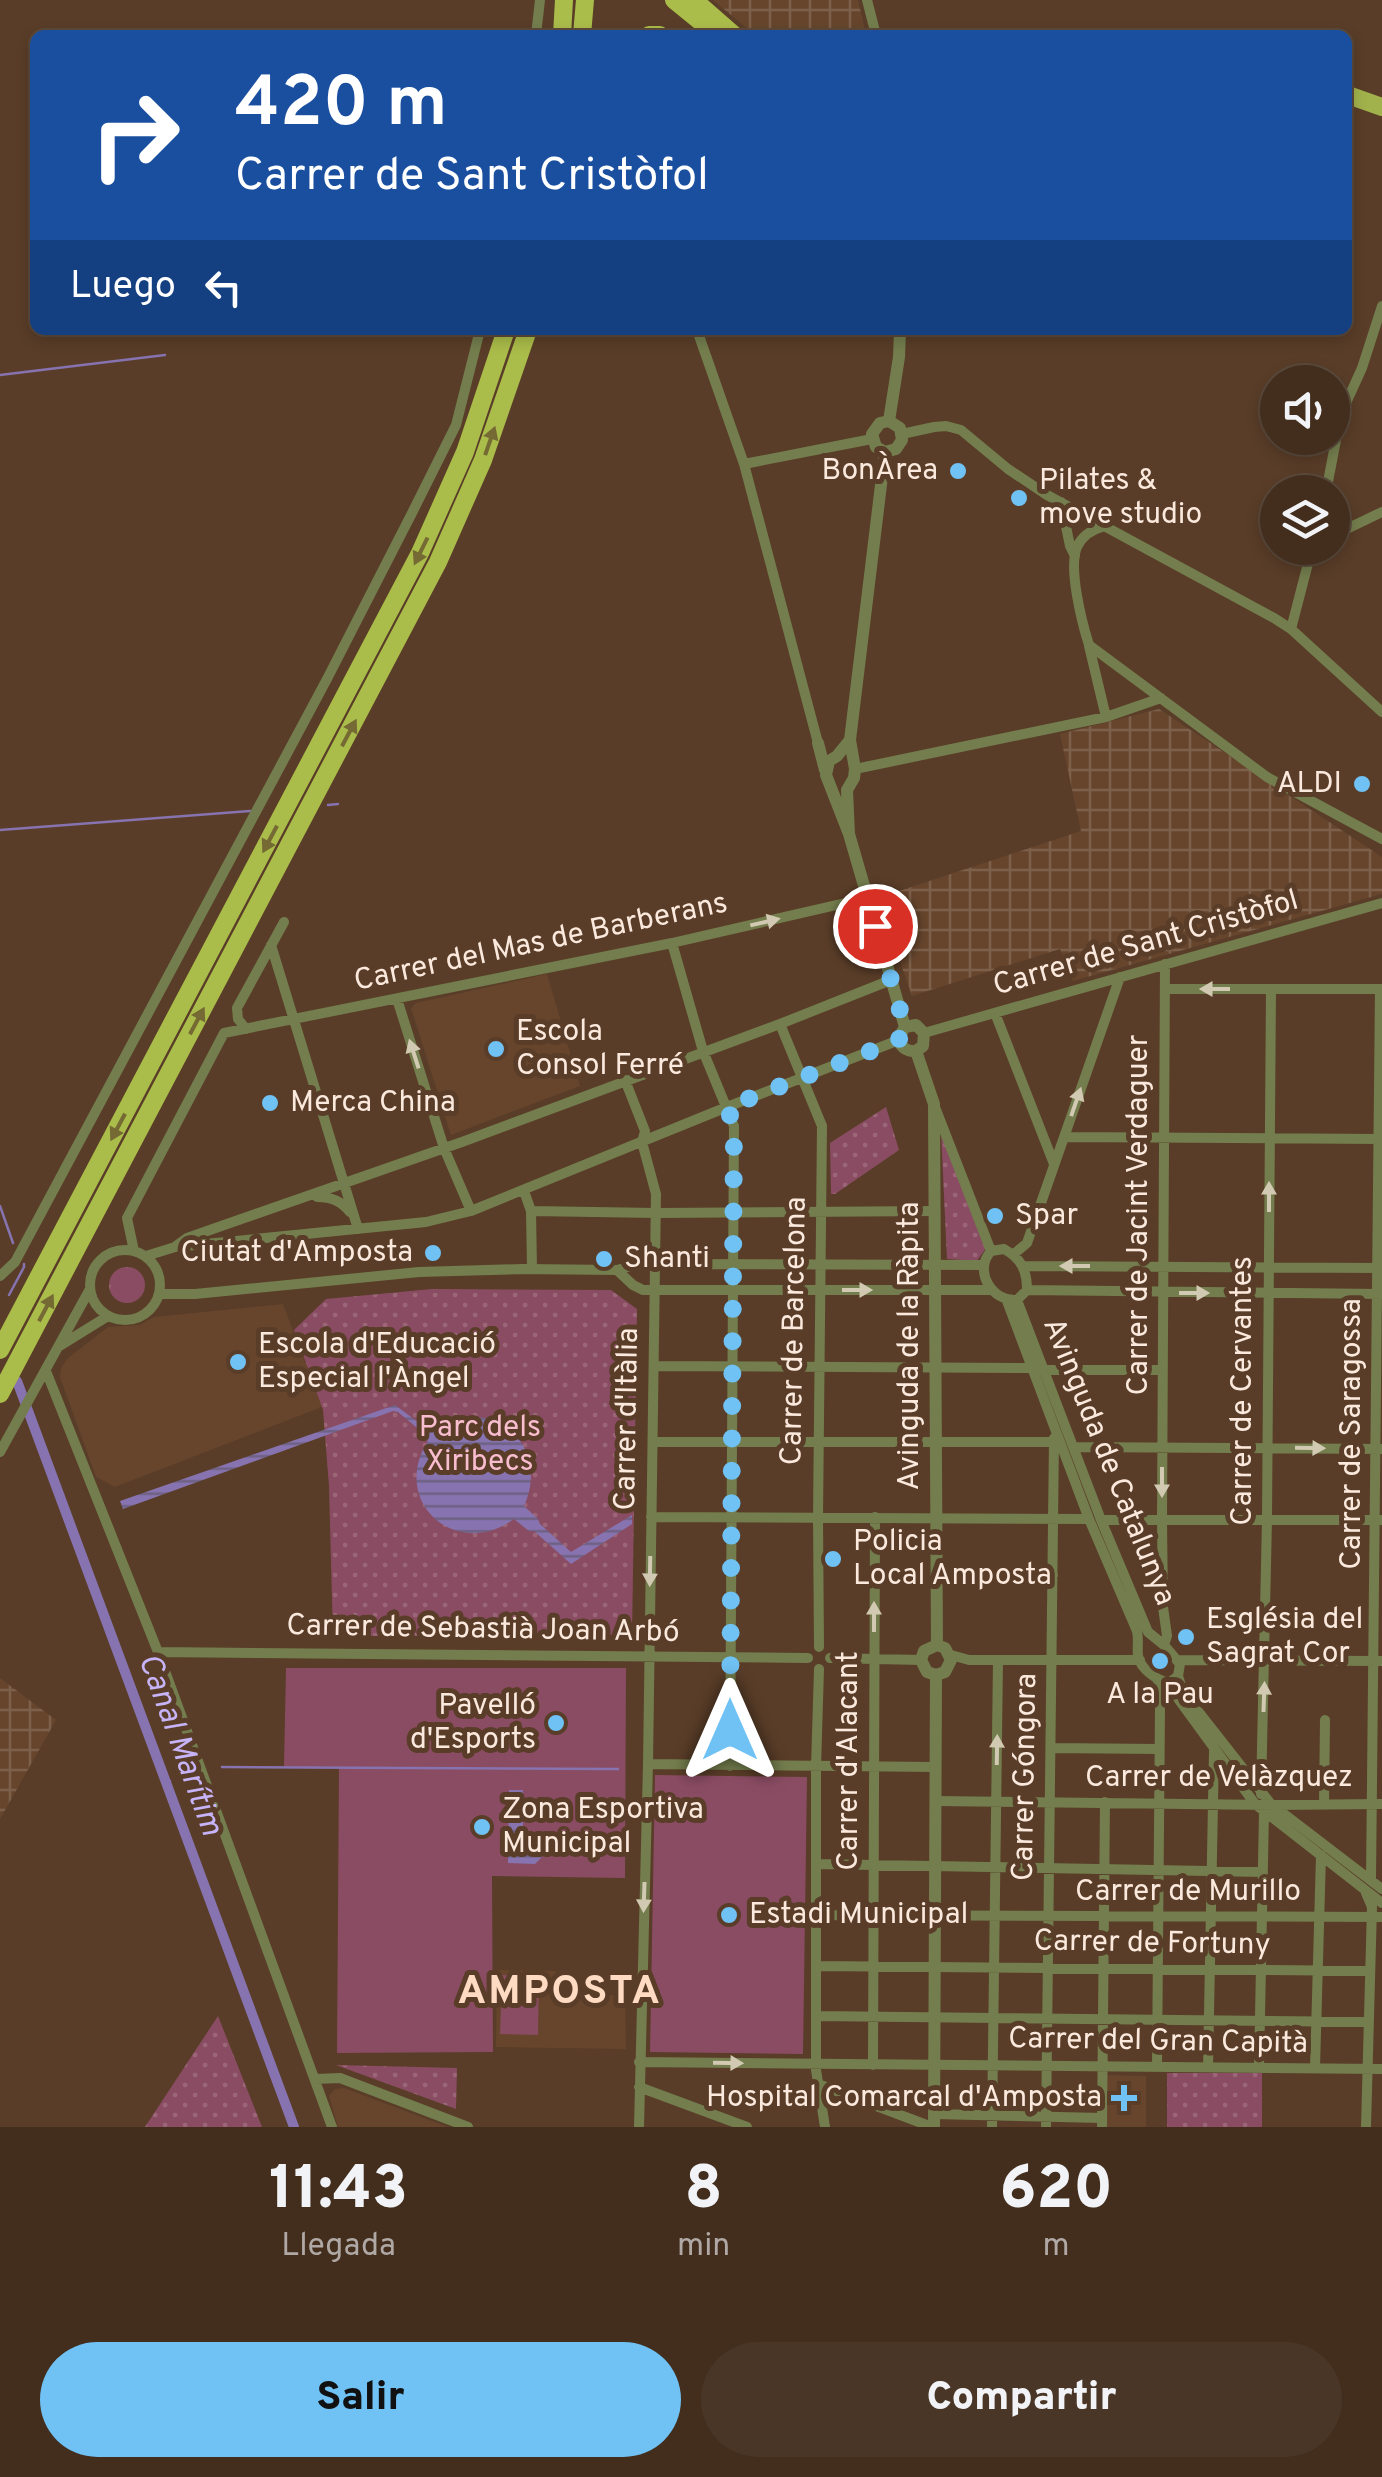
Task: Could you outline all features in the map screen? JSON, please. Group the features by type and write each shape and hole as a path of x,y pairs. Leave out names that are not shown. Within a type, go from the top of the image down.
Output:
{"highway":[{"path":"561,30 563,0"},
{"path":"582,30 585,0"},
{"path":"674,0 711,30"},
{"path":"694,0 728,30"},
{"path":"0,1350 420,553 465,452 504,335"},
{"path":"0,1394 431,577 483,460 526,335"}],"main road":[{"path":"1352,96 1382,107"}],"street":[{"path":"537,30 540,0"},
{"path":"867,0 875,30"},
{"path":"1329,475 1341,414 1362,368 1382,306"},
{"path":"0,1276 14,1262 30,1234 412,513 456,426 479,335"},
{"path":"699,335 744,464 827,777 848,834 905,1027"},
{"path":"890,421 900,335"},
{"path":"869,439 885,452 896,449 902,434 890,421"},
{"path":"869,439 876,426 890,421"},
{"path":"902,434 946,426 961,430 1047,495 1291,629 1382,712"},
{"path":"744,464 869,439"},
{"path":"848,834 846,790 853,772 850,740 885,452"},
{"path":"1061,501 1075,556"},
{"path":"1350,527 1382,512"},
{"path":"1102,526 1082,539 1075,556 1082,626 1106,717"},
{"path":"1291,629 1308,565"},
{"path":"1089,644 1267,777 1382,839"},
{"path":"827,777 839,785 853,772 1106,717 1161,698"},
{"path":"827,777 827,765 850,740"},
{"path":"818,743 835,757 848,758 853,772"},
{"name":"Carrer del Mas de Barberans","path":"134,1251 127,1218 224,1033 672,943 867,898"},
{"name":"Carrer de Sant Cristòfol","path":"924,1033 1382,903"},
{"path":"246,1028 238,1019 237,1008 284,922"},
{"path":"672,943 703,1051 734,1126 730,1766"},
{"path":"272,945 358,1228"},
{"path":"261,964 279,970"},
{"name":"Carrer de Jacint Verdaguer","path":"1160,1642 1167,1636 1162,1607 1165,964"},
{"path":"1014,1254 1027,1243 1120,978"},
{"path":"175,1247 186,1238 444,1148 891,980"},
{"path":"1165,989 1381,989"},
{"name":"Carrer de Cervantes","path":"1259,2068 1271,989"},
{"name":"Carrer de Saragossa","path":"1371,1880 1377,1804 1381,989"},
{"path":"397,1000 444,1148 471,1211"},
{"path":"995,1013 1054,1165"},
{"name":"Carrer de Barcelona","path":"780,1024 822,1126 819,1647"},
{"path":"916,1026 924,1033 923,1046 916,1051 903,1048 899,1040 905,1027 916,1026"},
{"path":"146,1256 175,1247 426,1222 471,1211 899,1040"},
{"name":"Avinguda de la Ràpita","path":"916,1051 934,1104 936,1645"},
{"name":"Carrer d'Itàlia","path":"625,1080 644,1131 642,1142 656,1194 639,2127"},
{"path":"934,1104 991,1251"},
{"path":"1064,1138 1380,1139"},
{"path":"524,1191 531,1211 532,1270"},
{"path":"302,1198 328,1197 341,1202 358,1228"},
{"path":"531,1211 934,1211"},
{"path":"991,1290 984,1273 985,1258 991,1251 1004,1250 1014,1254 1023,1266 1027,1290"},
{"path":"134,1251 146,1256 158,1273 160,1294 156,1304 139,1318 118,1320 108,1316 93,1300 90,1289 98,1262 115,1252 134,1251"},
{"path":"160,1294 196,1294 419,1272 617,1270 638,1264 984,1265"},
{"path":"1023,1266 1380,1268"},
{"path":"617,1270 643,1290 991,1290 1012,1300 1027,1290 1380,1294"},
{"path":"0,1452 90,1289"},
{"name":"Avinguda de Catalunya","path":"1012,1300 1073,1447 1095,1520 1148,1632 1178,1660"},
{"path":"57,1347 108,1316"},
{"path":"654,1366 1163,1370"},
{"name":"Carrer Góngora","path":"1038,1369 1057,1442 1046,2122"},
{"path":"46,1371 158,1652 332,2127"},
{"path":"652,1442 1057,1442 1095,1520 1137,1631 1140,1660 1162,1681 1214,1750 1263,1804 1382,1903"},
{"path":"1073,1447 1379,1449"},
{"path":"651,1517 1379,1520"},
{"name":"Carrer d'Alacant","path":"873,2064 875,1517"},
{"path":"938,1573 1053,1575"},
{"path":"1140,1645 1145,1640 1160,1642"},
{"path":"933,2123 935,1801 936,1767 945,1666 946,1648 936,1645 924,1651 921,1660 927,1672 945,1666 969,1660 1140,1660"},
{"path":"819,1647 830,1658 828,1666 819,1670 811,1666 808,1658 819,1647"},
{"name":"Carrer de Sebastià Joan Arbó","path":"158,1652 808,1658"},
{"path":"830,1658 921,1660"},
{"path":"992,2121 998,1660"},
{"path":"1162,1681 1178,1676 1178,1660 1378,1661"},
{"path":"819,1670 816,2064 825,2127"},
{"path":"1178,1676 1183,1692 1263,1804 1382,1889"},
{"path":"1157,2066 1162,1681"},
{"path":"1324,1804 1325,1720"},
{"path":"1051,1748 1159,1749"},
{"path":"1208,2067 1214,1750"},
{"path":"648,1764 936,1767"},
{"name":"Carrer de Velàzquez","path":"935,1801 1377,1804"},
{"path":"818,2084 933,2123 1102,2122 1105,1802"},
{"path":"1314,2068 1321,1855"},
{"path":"816,1864 1263,1872"},
{"path":"1359,1884 1376,1916 1370,1971 1366,2127"},
{"name":"Carrer de Murillo","path":"816,1915 1376,1916"},
{"name":"Carrer de Fortuny","path":"816,1966 1370,1971"},
{"path":"816,2016 1368,2022"},
{"name":"Carrer del Gran Capità","path":"639,2062 1382,2069"},
{"path":"316,2080 340,2078 468,2127"},
{"path":"639,2087 747,2127"}],"shaded area":[{"path":"713,0 858,0 865,30 749,30"},
{"path":"1159,709 1382,857 1382,894 1073,981 1060,949 912,996 878,898 1081,831 1060,734"},
{"name":"Escola Consol Ferré","path":"547,974 580,1086 451,1135 411,1008 416,1003"},
{"path":"283,1304 322,1407 115,1487 96,1477 60,1377 68,1358 108,1327 140,1325 154,1317"},
{"path":"395,1405 435,1432 456,1421 476,1417 511,1430 530,1463 524,1506 571,1552 632,1515 632,1524 571,1564 514,1519 492,1530 471,1533 451,1529 435,1519 423,1504 417,1485 418,1464 428,1441 393,1411 123,1509 120,1501"},
{"path":"0,1678 56,1720 0,1819"},
{"path":"509,1790 523,1790 523,1831 537,1837 544,1846 543,1856 535,1864 508,1863"},
{"path":"497,1970 556,1971 556,1996 625,1995 626,2049 496,2047"},
{"name":"Hospital Comarcal d'Amposta","path":"1103,2075 1146,2076 1146,2127 1103,2127"},
{"path":"344,2088 448,2127 338,2127 329,2096 335,2089"}],"green space":[{"path":"886,1107 899,1150 831,1194 830,1143"},
{"path":"941,1132 986,1248 977,1261 947,1259"},
{"path":"127,1267 140,1272 145,1285 140,1298 127,1303 114,1298 109,1285 114,1272"},
{"name":"Parc dels Xiribecs","path":"432,1289 611,1290 637,1309 632,1635 333,1636 323,1410 294,1330 326,1299"},
{"name":"Zona Esportiva Municipal","path":"286,1668 626,1668 625,1878 492,1876 493,2052 337,2053 339,1767 284,1767"},
{"name":"Estadi Municipal","path":"655,1775 807,1777 803,2054 650,2052"},
{"path":"502,1975 539,1976 538,2035 500,2034"},
{"path":"218,2016 262,2127 145,2127"},
{"path":"336,2065 457,2068 456,2109"},
{"path":"1167,2073 1262,2073 1262,2127 1167,2127"}],"waterway":[{"path":"0,375 165,355"},
{"path":"328,805 338,804"},
{"path":"0,830 250,811"},
{"path":"0,1206 13,1243"},
{"path":"9,1295 24,1264"},
{"name":"Canal Marítim","path":"17,1381 294,2127"},
{"path":"222,1767 618,1769"},
{"name":"Canal Marítim","path":"165,1782 170,1781"}],"place":[{"name":"BonÀrea","path":"958,471"},
{"name":"Pilates & move studio","path":"1019,498"},
{"name":"ALDI","path":"1362,784"},
{"name":"Escola Consol Ferré","path":"496,1049"},
{"name":"Merca China","path":"270,1103"},
{"name":"Spar","path":"995,1216"},
{"name":"Ciutat d'Amposta","path":"433,1253"},
{"name":"Shanti","path":"604,1259"},
{"name":"Escola d'Educació Especial l'Àngel","path":"238,1362"},
{"name":"Policia Local Amposta","path":"833,1559"},
{"name":"Església del Sagrat Cor","path":"1186,1637"},
{"name":"A la Pau","path":"1160,1661"},
{"name":"Pavelló d'Esports","path":"556,1723"},
{"name":"Zona Esportiva Municipal","path":"482,1827"},
{"name":"Estadi Municipal","path":"729,1915"},
{"name":"Hospital Comarcal d'Amposta","path":"1124,2098"}],"district":[{"name":"AMPOSTA","path":"560,1993"}],"route":[{"path":"730,1730 734,1126 727,1107 899,1040 905,1027 875,926"}]}
